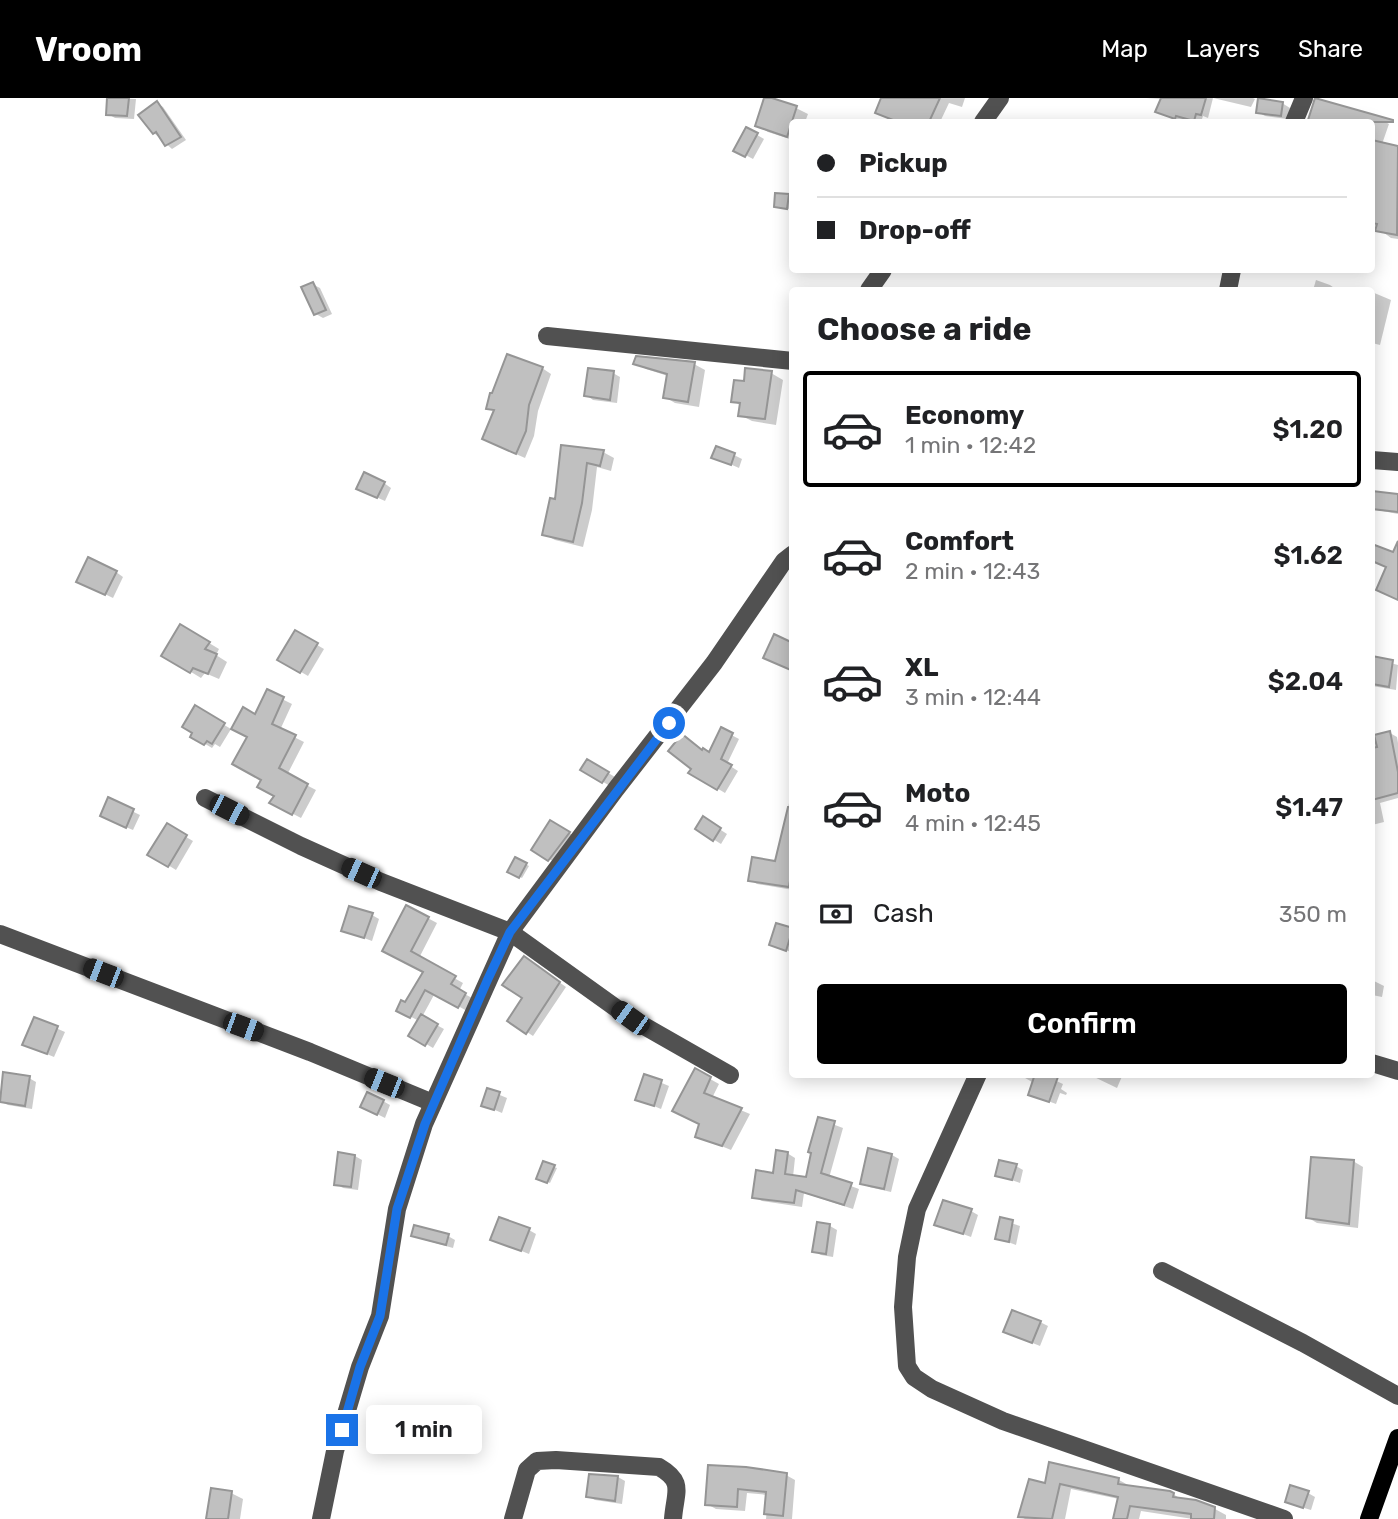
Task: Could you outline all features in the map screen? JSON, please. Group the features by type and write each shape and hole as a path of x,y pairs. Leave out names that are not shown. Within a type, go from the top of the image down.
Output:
{"main road":[{"path":"1369,1519 1398,1438"}],"street":[{"path":"985,119 1000,98"},
{"path":"1295,119 1304,98"},
{"path":"547,336 789,361"},
{"path":"1375,460 1398,462"},
{"path":"321,1519 335,1451 360,1367 380,1316 397,1209 433,1103 510,932 714,663 789,557"},
{"path":"205,798 335,862 510,932 630,1018 730,1075"},
{"path":"0,934 310,1052 433,1103"},
{"path":"1375,1064 1398,1071"},
{"path":"976,1078 917,1209 907,1257 903,1307 907,1366 914,1377 932,1389 1003,1421 1284,1519"},
{"path":"1162,1271 1303,1343 1398,1396"},
{"path":"513,1519 527,1470 537,1461 556,1460 659,1467 672,1475 677,1483 673,1519"}],"building":[{"path":"107,98 129,98 127,116 106,115"},
{"path":"764,98 797,106 793,119 789,119 787,137 755,126"},
{"path":"881,98 940,98 930,119 890,119 875,113"},
{"path":"1161,98 1206,98 1201,115 1196,114 1195,119 1176,116 1175,119 1155,112"},
{"path":"1258,98 1283,102 1281,116 1256,113"},
{"path":"1315,98 1393,122 1375,122 1375,119 1308,119"},
{"path":"157,101 181,137 165,146 156,132 153,134 138,115"},
{"path":"746,127 758,133 745,157 733,151"},
{"path":"1375,141 1398,146 1397,235 1375,231"},
{"path":"775,193 789,194 787,209 774,207"},
{"path":"313,282 326,310 314,315 301,287"},
{"path":"507,354 543,367 529,405 526,431 516,454 482,439 494,410 486,409 490,393"},
{"path":"636,356 695,362 688,402 663,398 667,374 633,364"},
{"path":"588,368 614,371 610,400 584,396"},
{"path":"745,368 772,371 765,419 738,416 740,403 731,402 734,380 744,381"},
{"path":"561,445 604,450 600,466 587,463 573,542 542,535 550,498 555,499"},
{"path":"716,446 735,453 731,465 711,458"},
{"path":"364,472 385,482 377,498 356,489"},
{"path":"1375,491 1398,494 1398,512 1375,509"},
{"path":"1398,541 1398,600 1376,590 1386,567 1375,562 1375,545 1393,552"},
{"path":"88,557 117,571 105,595 76,582"},
{"path":"180,624 210,642 205,649 217,654 208,674 193,668 190,673 161,656"},
{"path":"295,630 318,643 300,673 277,660"},
{"path":"774,634 789,641 789,669 763,658"},
{"path":"1375,657 1393,660 1389,687 1375,685"},
{"path":"267,689 284,697 272,724 296,735 279,768 308,784 292,815 269,803 274,796 257,787 261,780 232,764 247,737 231,729 243,707 255,714"},
{"path":"195,705 225,723 212,744 207,741 204,745 190,737 192,733 182,727"},
{"path":"721,727 733,733 721,759 732,765 717,790 688,773 691,769 668,751 682,734 702,750 703,748 709,752"},
{"path":"1390,731 1398,772 1398,793 1375,799 1377,747 1375,735"},
{"path":"587,759 609,772 602,783 580,770"},
{"path":"108,797 134,809 126,828 100,816"},
{"path":"789,807 789,887 748,881 752,857 775,861"},
{"path":"703,816 721,828 713,841 695,829"},
{"path":"550,820 570,832 548,861 531,850"},
{"path":"167,823 187,835 168,867 147,855"},
{"path":"515,857 527,863 519,878 507,872"},
{"path":"406,905 429,917 411,951 456,976 451,984 466,993 458,1008 425,990 410,1018 396,1011 401,1000 405,1002 423,972 382,951"},
{"path":"349,906 373,913 364,938 341,931"},
{"path":"776,923 789,927 786,951 769,945"},
{"path":"524,956 560,982 526,1034 507,1021 522,998 502,985"},
{"path":"421,1014 438,1024 425,1046 408,1036"},
{"path":"34,1017 58,1026 47,1054 22,1045"},
{"path":"695,1068 711,1077 704,1093 742,1108 722,1146 695,1137 699,1124 672,1111"},
{"path":"3,1072 30,1076 25,1106 0,1102"},
{"path":"644,1074 662,1080 654,1106 635,1100"},
{"path":"1034,1078 1058,1078 1049,1102 1028,1095"},
{"path":"487,1088 500,1092 494,1110 481,1106"},
{"path":"367,1092 384,1100 377,1115 360,1107"},
{"path":"818,1117 835,1121 821,1173 852,1183 844,1205 796,1190 794,1203 752,1198 756,1170 773,1173 776,1150 788,1152 785,1174 806,1177 811,1153 808,1152"},
{"path":"868,1148 892,1154 884,1189 860,1184"},
{"path":"338,1152 355,1155 351,1187 334,1185"},
{"path":"1311,1157 1354,1160 1349,1224 1306,1218"},
{"path":"999,1160 1017,1164 1012,1180 995,1176"},
{"path":"543,1161 555,1165 547,1183 536,1179"},
{"path":"943,1200 972,1209 963,1234 934,1225"},
{"path":"499,1217 530,1228 521,1251 490,1240"},
{"path":"1000,1217 1013,1220 1009,1242 995,1239"},
{"path":"817,1222 830,1224 826,1254 812,1252"},
{"path":"414,1225 449,1234 446,1245 411,1236"},
{"path":"1012,1310 1041,1321 1032,1343 1003,1332"},
{"path":"1049,1462 1119,1478 1118,1484 1170,1491 1174,1493 1173,1497 1196,1500 1215,1507 1214,1519 1191,1519 1191,1514 1130,1506 1127,1519 1113,1519 1118,1497 1060,1484 1052,1519 1018,1517 1029,1479 1045,1483"},
{"path":"708,1465 787,1473 783,1516 764,1514 766,1492 738,1489 737,1507 705,1505"},
{"path":"589,1474 618,1476 615,1501 586,1497"},
{"path":"1290,1485 1309,1491 1303,1508 1285,1502"},
{"path":"211,1488 232,1491 228,1519 206,1519"}],"route":[{"path":"342,1430 360,1367 380,1316 397,1209 425,1124 487,981 510,932 616,789 669,723"}]}
